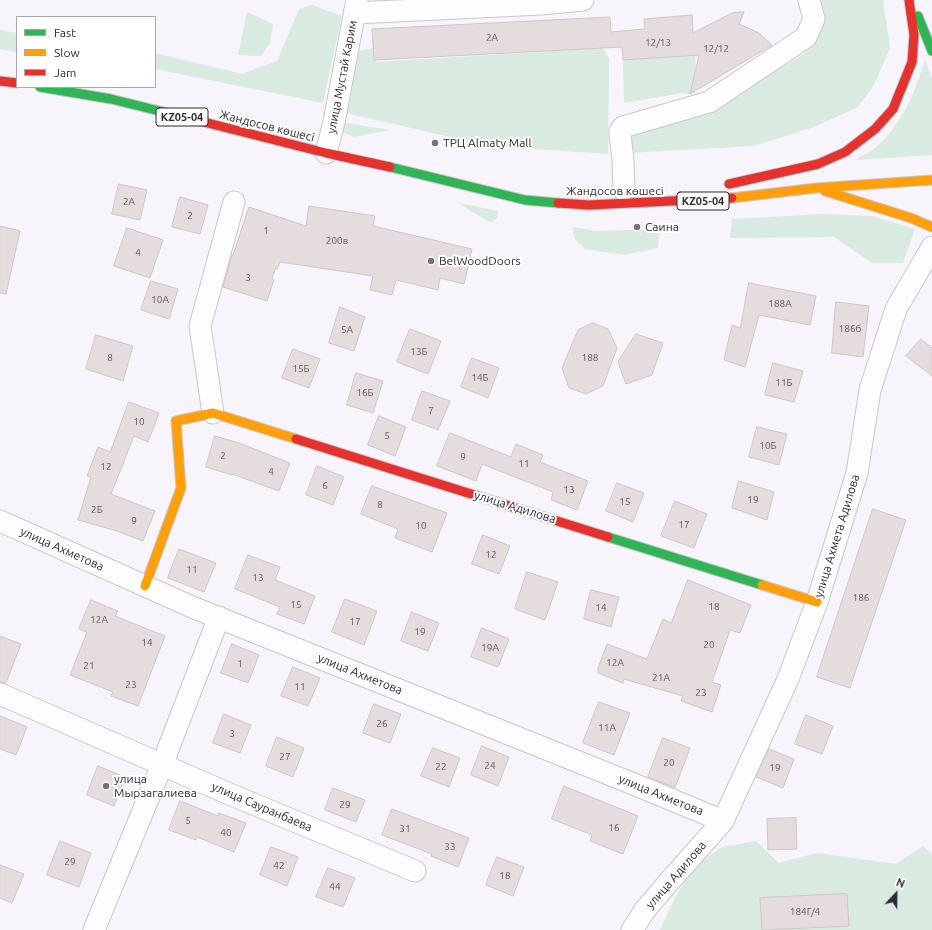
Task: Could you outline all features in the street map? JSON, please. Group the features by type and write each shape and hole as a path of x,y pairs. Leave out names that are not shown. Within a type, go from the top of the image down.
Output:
{"main road":[{"path":"910,0 932,51"},
{"name":"Жандосов көшесі","path":"816,188 725,185 818,164 845,152 874,130 893,109 912,62 914,35 910,0"},
{"path":"0,81 16,84"},
{"name":"Жандосов көшесі","path":"46,88 111,99 326,153 417,173 525,200 589,205 720,200 816,188 932,180"},
{"name":"Жандосов көшесі","path":"417,173 487,182"},
{"path":"816,188 911,218 932,228"},
{"path":"145,586 181,488 176,421 214,413"},
{"name":"улица Адилова","path":"214,413 817,602"}],"street":[{"path":"355,7 541,4 583,0"},
{"path":"624,190 620,135 620,131 623,127 709,102 806,37 814,19 809,0"},
{"name":"улица Мустай Карим","path":"326,153 334,122 355,7"},
{"path":"214,413 200,326 234,202"},
{"name":"улица Ахмета Адилова","path":"723,821 788,679 817,602 857,473 870,390 891,323 896,309 932,247"},
{"name":"улица Ахметова","path":"0,521 145,586 219,617 723,821"},
{"path":"94,930 162,765 219,617"},
{"name":"улица Сауранбаева","path":"0,694 162,765 415,871"},
{"name":"улица Адилова","path":"632,930 645,910 723,821"}],"shaded area":[{"path":"819,0 883,0 890,48 874,85 858,107 814,127 754,146 629,153 631,134 721,103 804,54 818,30 824,10"},
{"path":"312,5 342,16 323,103 156,69 156,53 242,74 277,61 299,9"},
{"path":"247,12 273,24 270,43 261,56 238,55"},
{"path":"0,30 16,33 16,52 0,49"},
{"path":"373,48 376,62 603,48 609,58 608,154 490,146 341,112 358,51"},
{"path":"695,55 696,65 690,94 682,93 624,103 623,60"},
{"path":"925,60 932,78 932,155 855,160 870,152 884,140 899,120 912,96"},
{"path":"339,122 390,130 354,137 341,132"},
{"path":"458,203 498,211 497,218 492,222 486,220"},
{"path":"823,214 872,216 915,229 903,263 872,263 834,237 730,238 732,219"},
{"path":"573,227 597,231 660,229 658,248 624,255 585,249 574,238"},
{"path":"756,841 779,863 817,853 896,864 923,846 932,854 932,930 660,930 676,896 693,867 722,847"}],"building":[{"path":"744,12 739,24 759,33 772,45 690,94 699,55 623,60 622,47 374,60 372,29 610,17 611,32 645,29 644,19 692,15 693,33 732,13"},
{"path":"119,184 147,190 140,220 112,214"},
{"path":"180,197 208,205 200,234 172,227"},
{"path":"309,206 375,216 373,226 472,249 464,284 440,278 438,290 396,280 392,295 370,290 373,276 280,262 277,269 275,269 272,279 274,280 267,301 223,287 232,255 249,207 306,226"},
{"path":"0,226 20,231 6,294 0,293"},
{"path":"127,228 163,240 150,278 114,266"},
{"path":"151,281 178,289 169,319 141,310"},
{"path":"749,283 816,296 810,325 759,315 745,367 724,360 732,325 740,328"},
{"path":"836,302 869,306 863,357 832,353"},
{"path":"340,307 365,317 354,351 329,343"},
{"path":"593,323 608,329 617,348 603,386 586,394 569,388 562,368 578,330"},
{"path":"410,329 441,341 428,374 397,362"},
{"path":"636,334 663,343 652,375 626,384 618,362"},
{"path":"96,335 133,346 123,381 86,369"},
{"path":"921,339 932,348 932,376 906,356"},
{"path":"293,349 320,359 309,388 282,378"},
{"path":"472,358 499,368 488,398 461,387"},
{"path":"773,363 803,371 794,402 765,395"},
{"path":"356,373 383,381 373,413 347,405"},
{"path":"422,391 450,401 438,430 412,420"},
{"path":"129,402 159,413 148,442 134,436 111,494 155,511 143,541 117,531 78,520 91,477 87,476 98,447 110,452"},
{"path":"379,416 406,427 395,456 368,445"},
{"path":"757,427 787,434 779,465 749,457"},
{"path":"450,433 511,457 516,444 543,455 540,462 588,481 577,510 551,500 553,492 482,464 476,481 437,466"},
{"path":"215,436 239,443 290,463 279,491 232,474 206,467"},
{"path":"317,466 344,477 333,505 306,495"},
{"path":"739,481 774,492 767,520 732,508"},
{"path":"617,483 644,493 633,522 606,511"},
{"path":"372,486 447,513 432,552 395,538 398,529 361,514"},
{"path":"675,501 707,514 694,548 661,536"},
{"path":"873,509 906,520 850,688 817,677"},
{"path":"483,535 510,546 499,574 472,564"},
{"path":"179,549 216,563 204,592 168,578"},
{"path":"248,555 280,567 275,580 315,596 304,624 277,614 280,607 235,589"},
{"path":"527,572 558,582 545,620 515,609"},
{"path":"688,580 751,605 740,633 730,630 712,682 721,685 712,712 681,701 683,696 624,679 623,683 598,673 598,668 607,644 647,659 663,619 671,623"},
{"path":"591,590 619,597 611,627 584,619"},
{"path":"345,599 377,611 364,645 332,632"},
{"path":"91,600 118,611 115,616 165,636 138,706 111,696 113,692 70,675 87,632 79,629"},
{"path":"412,612 439,623 428,651 401,641"},
{"path":"482,628 509,639 498,667 471,657"},
{"path":"0,636 21,644 6,683 0,682"},
{"path":"232,644 259,655 248,683 221,673"},
{"path":"293,667 320,678 308,706 281,696"},
{"path":"599,702 630,713 614,755 583,743"},
{"path":"374,704 401,714 390,743 363,733"},
{"path":"224,714 251,725 240,753 213,743"},
{"path":"806,715 833,726 822,754 795,744"},
{"path":"0,716 27,727 16,755 0,749"},
{"path":"277,737 304,748 293,777 266,766"},
{"path":"663,738 690,748 675,788 648,777"},
{"path":"482,746 509,757 498,786 471,775"},
{"path":"433,748 460,758 449,787 421,776"},
{"path":"769,749 794,759 783,788 756,777"},
{"name":"улица Мырзагалиева","path":"98,766 125,777 114,806 87,795"},
{"path":"564,786 638,816 623,854 590,841 592,835 552,819"},
{"path":"333,788 365,800 356,822 325,810"},
{"path":"180,801 218,816 219,813 246,823 234,852 197,837 196,840 169,830"},
{"path":"392,809 469,838 458,867 431,856 432,854 382,835"},
{"path":"796,818 797,849 768,850 767,819"},
{"path":"60,841 91,853 79,887 47,875"},
{"path":"271,847 298,857 287,886 260,875"},
{"path":"497,857 524,867 513,896 486,885"},
{"path":"0,865 24,874 12,903 0,898"},
{"path":"328,868 355,878 343,907 316,897"},
{"path":"847,894 849,926 762,930 760,898"}],"traffic: fast":[{"path":"918,16 932,51"},
{"path":"46,88 111,99 188,118"},
{"path":"390,167 525,200 558,203"},
{"path":"608,537 762,585"}],"traffic: slow":[{"path":"732,198 816,188 932,180"},
{"path":"825,191 911,218 932,227"},
{"path":"145,586 181,488 176,421 213,413 296,439"},
{"path":"762,585 817,602"}],"traffic: jam":[{"path":"729,184 818,164 845,152 875,129 893,109 912,62 914,35 909,0"},
{"path":"0,81 16,83"},
{"path":"188,118 326,153 390,167"},
{"path":"558,203 589,205 732,198"},
{"path":"296,439 608,537"}],"place":[{"name":"ТРЦ Almaty Mall","path":"435,143"},
{"name":"Саина","path":"637,227"},
{"name":"BelWoodDoors","path":"431,261"},
{"name":"улица Мырзагалиева","path":"106,786"}]}
